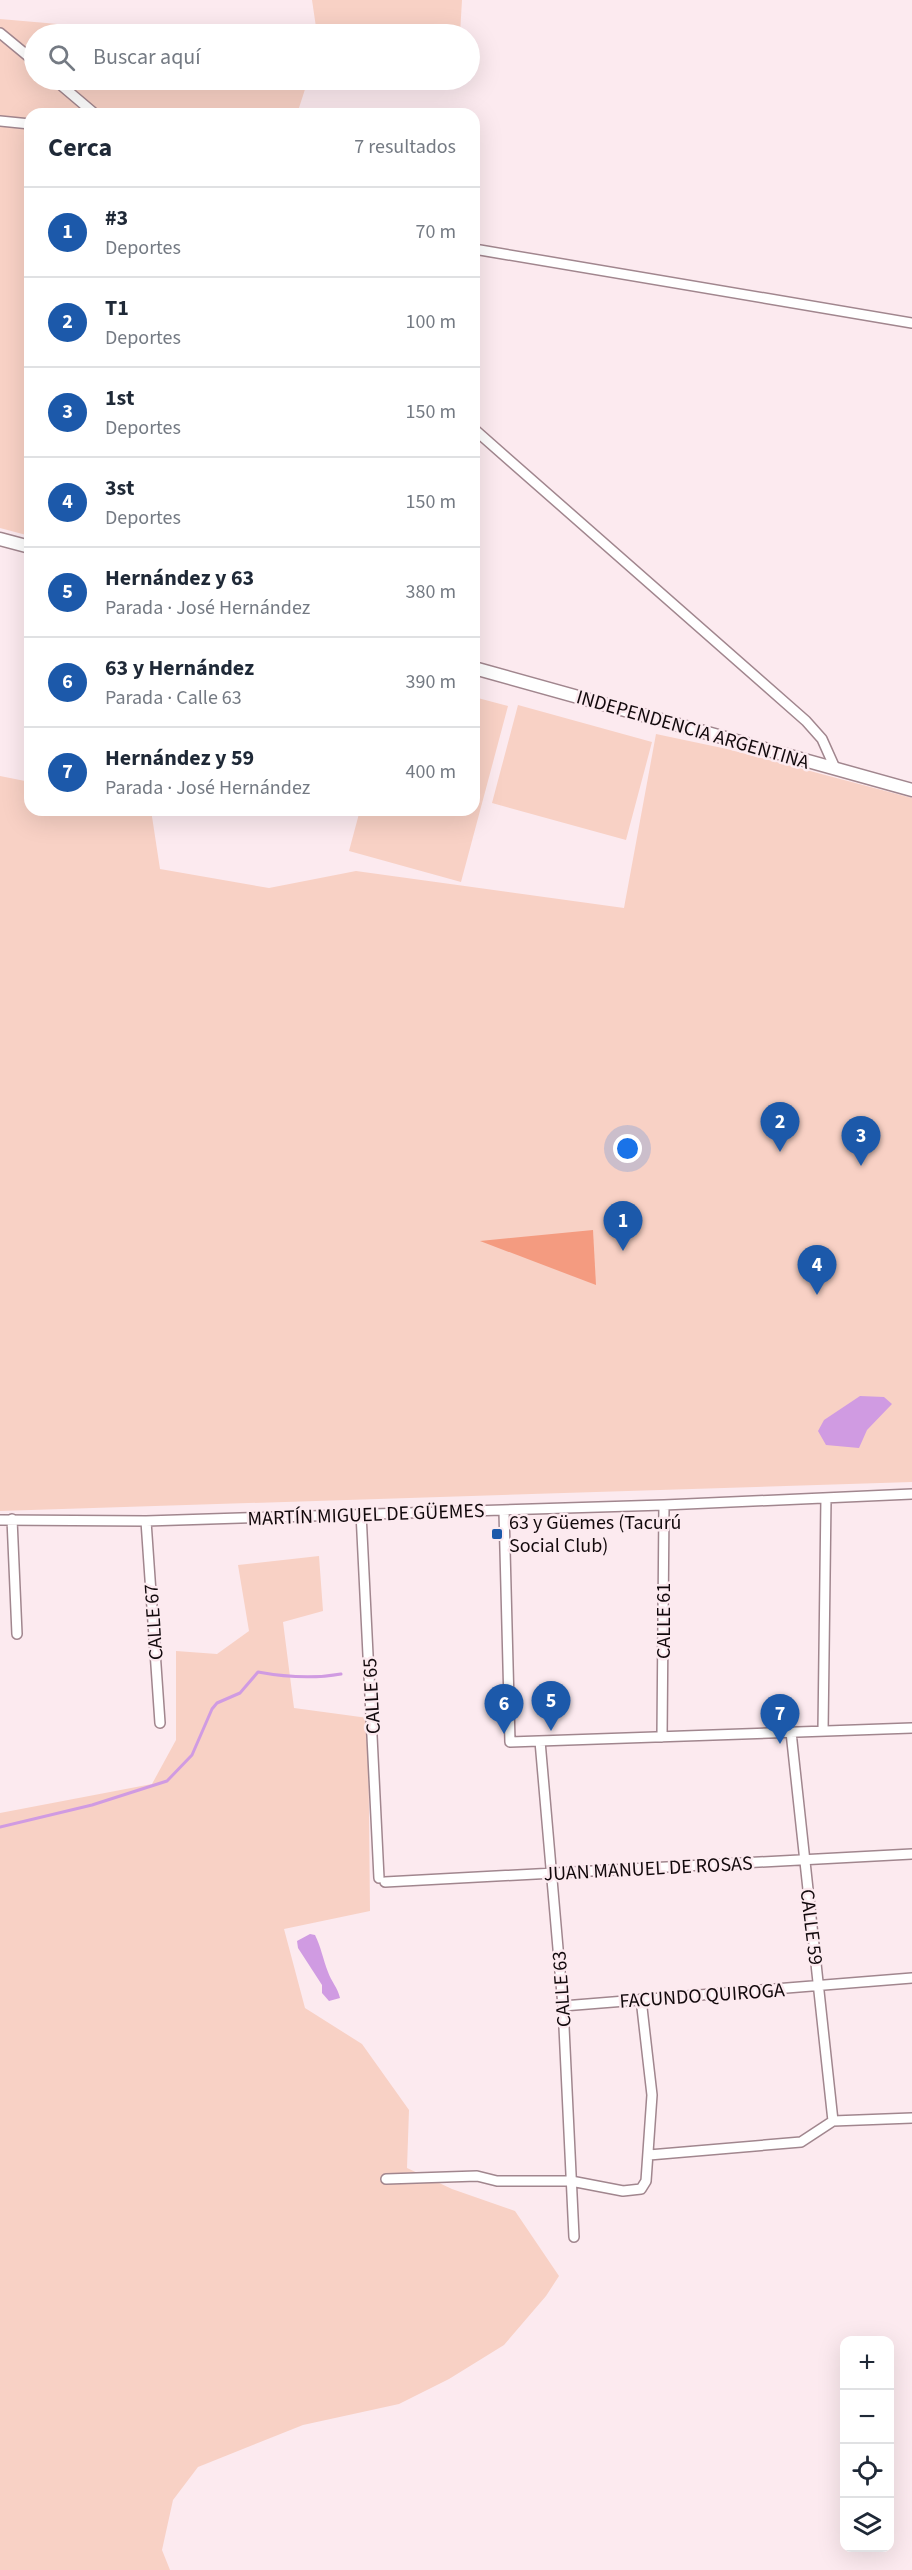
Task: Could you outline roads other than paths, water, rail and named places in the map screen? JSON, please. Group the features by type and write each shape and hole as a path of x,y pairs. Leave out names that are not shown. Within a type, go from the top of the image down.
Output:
{"street":[{"path":"0,33 24,53"},
{"path":"67,90 88,108"},
{"path":"0,121 24,123"},
{"path":"480,250 912,323"},
{"path":"480,434 806,721 822,739 835,768"},
{"path":"0,539 24,545"},
{"name":"INDEPENDENCIA ARGENTINA","path":"480,670 912,790"},
{"name":"MARTÍN MIGUEL DE GÜEMES","path":"0,1520 146,1521 361,1513 504,1511 912,1494"},
{"path":"823,1731 826,1498"},
{"name":"CALLE 61","path":"662,1737 664,1505"},
{"path":"504,1511 510,1742 912,1728"},
{"name":"CALLE 65","path":"361,1513 382,1880"},
{"path":"12,1519 17,1634"},
{"name":"CALLE 67","path":"146,1521 160,1723"},
{"name":"CALLE 59","path":"791,1732 833,2121"},
{"name":"CALLE 63","path":"540,1741 563,2006 574,2237"},
{"name":"JUAN MANUEL DE ROSAS","path":"382,1880 912,1854"},
{"name":"FACUNDO QUIROGA","path":"563,2006 912,1978"},
{"path":"386,2179 477,2176 497,2181 571,2181 623,2191 641,2189 646,2181 652,2095 641,1999"},
{"path":"649,2155 801,2142 833,2121 912,2118"}],"waterway":[{"path":"0,1827 92,1805 167,1781 192,1755 212,1709 217,1703 240,1693 258,1672 299,1677 341,1674"}],"place":[{"name":"T1","path":"780,1152"},
{"name":"1st","path":"861,1166"},
{"name":"#3","path":"623,1251"},
{"name":"3st","path":"817,1295"},
{"name":"63 y Güemes (Tacurú Social Club)","path":"497,1534"},
{"name":"Hernández y 63","path":"551,1731"},
{"name":"63 y Hernández","path":"504,1734"},
{"name":"Hernández y 59","path":"780,1744"}]}
